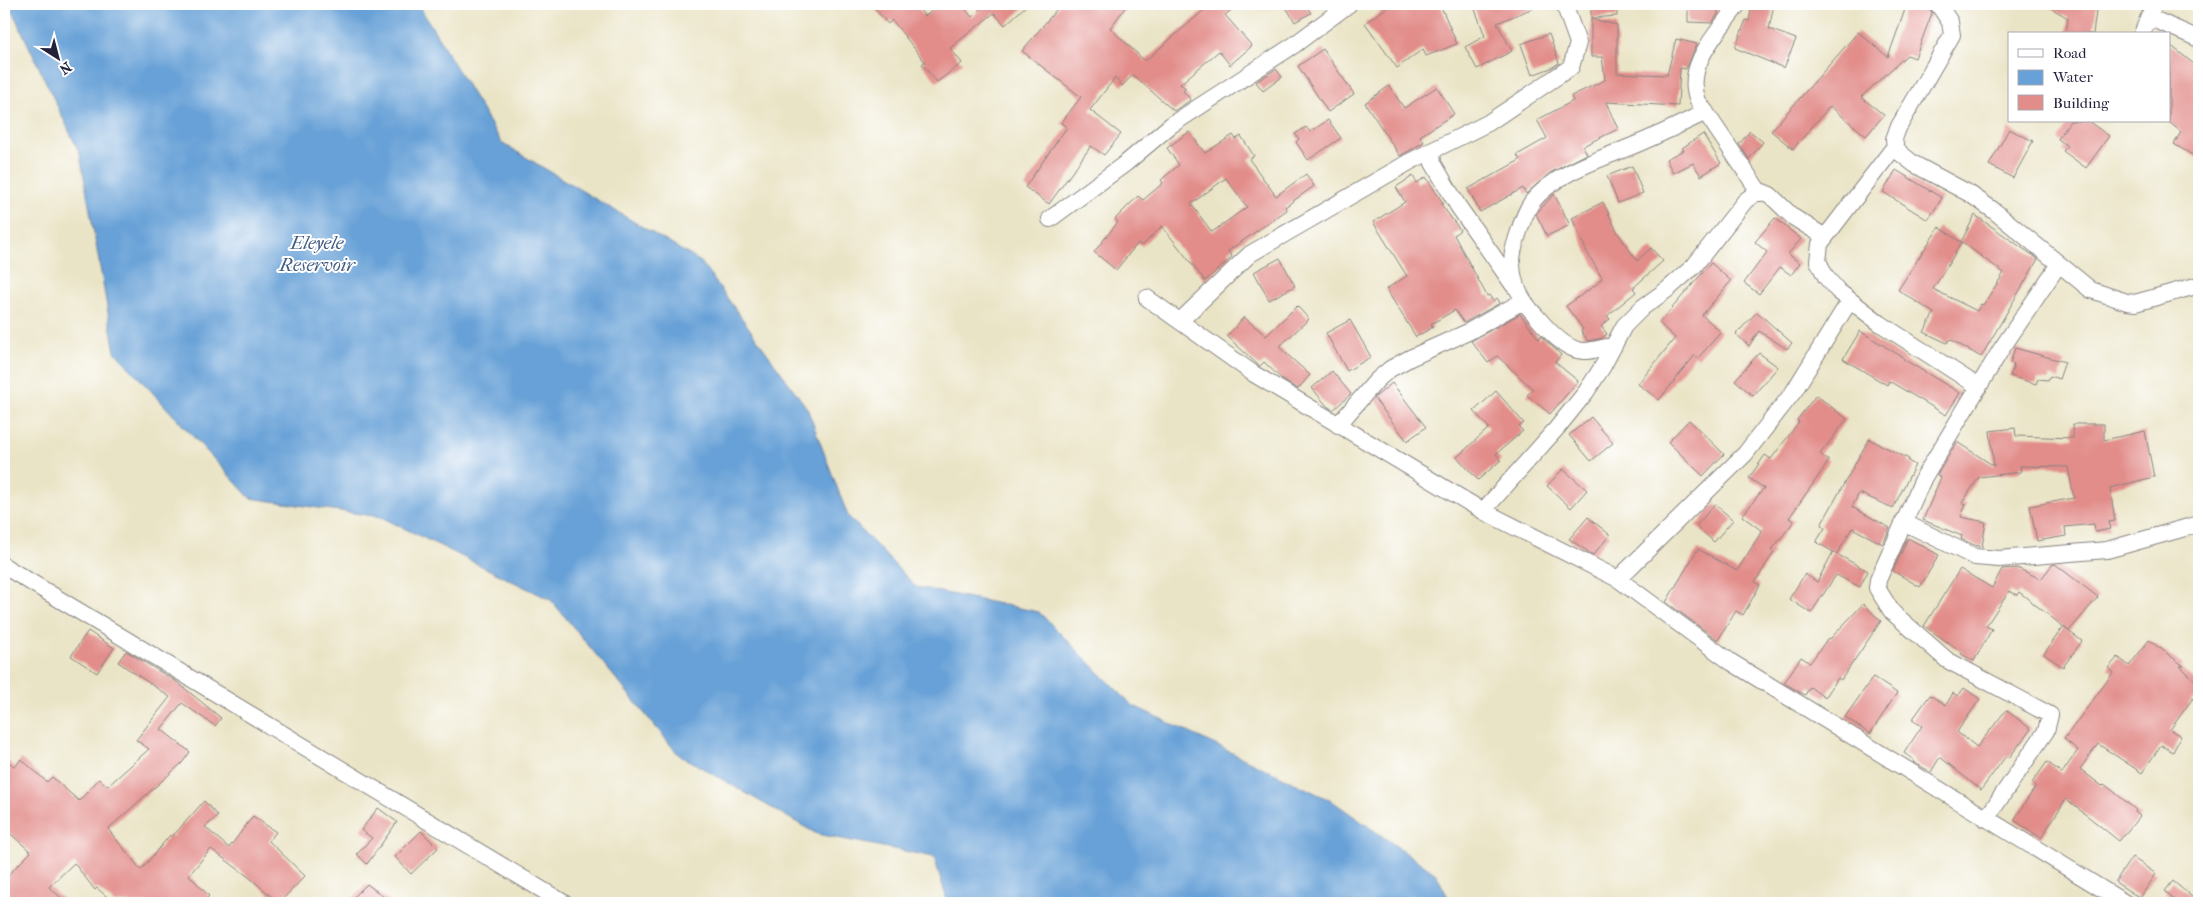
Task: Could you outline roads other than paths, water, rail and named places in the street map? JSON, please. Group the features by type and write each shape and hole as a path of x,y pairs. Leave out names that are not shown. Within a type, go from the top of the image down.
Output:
{"street":[{"path":"1050,219 1126,163 1171,124 1294,45 1347,4"},
{"path":"1180,321 1250,254 1432,151 1488,124 1571,68 1578,43 1564,4"},
{"path":"1738,4 1700,61 1694,79 1694,92 1760,193"},
{"path":"1938,4 1950,22 1952,35 1898,128 1894,139 1895,146 1900,153 1914,164 1970,194 1993,210 2091,290 2127,302 2144,301 2199,285"},
{"path":"2143,32 2152,10 2199,39"},
{"path":"1520,295 1512,268 1512,253 1532,203 1545,189 1586,164 1643,142 1706,112"},
{"path":"1895,146 1820,244 1818,260 1826,277 1850,300 1881,324 1979,387"},
{"path":"1432,151 1433,163 1458,206 1520,295 1555,338 1576,350 1584,351 1614,346"},
{"path":"1483,511 1557,428 1586,392 1624,326 1694,266 1745,202 1764,192 1770,195 1793,217 1826,237"},
{"path":"1986,819 2046,731 2050,715 1947,660 1892,612 1877,588 1878,580 1924,477 2002,348 2059,264"},
{"path":"1338,425 1377,380 1390,369 1468,332 1520,295"},
{"path":"1147,298 1254,374 1338,425 1483,511 1618,579 1731,662 2125,903"},
{"path":"1618,579 1745,454 1794,392 1850,300"},
{"path":"1903,522 1975,556 2000,559 2107,550 2199,524"},
{"path":"4,566 564,903"}],"water":[{"name":"Eleyele Reservoir","path":"9,4 418,4 502,143 701,262 807,408 848,516 916,587 1039,612 1132,705 1332,801 1436,874 1451,903 948,903 934,857 817,834 678,754 551,600 381,517 250,498 115,352 80,154"}]}
